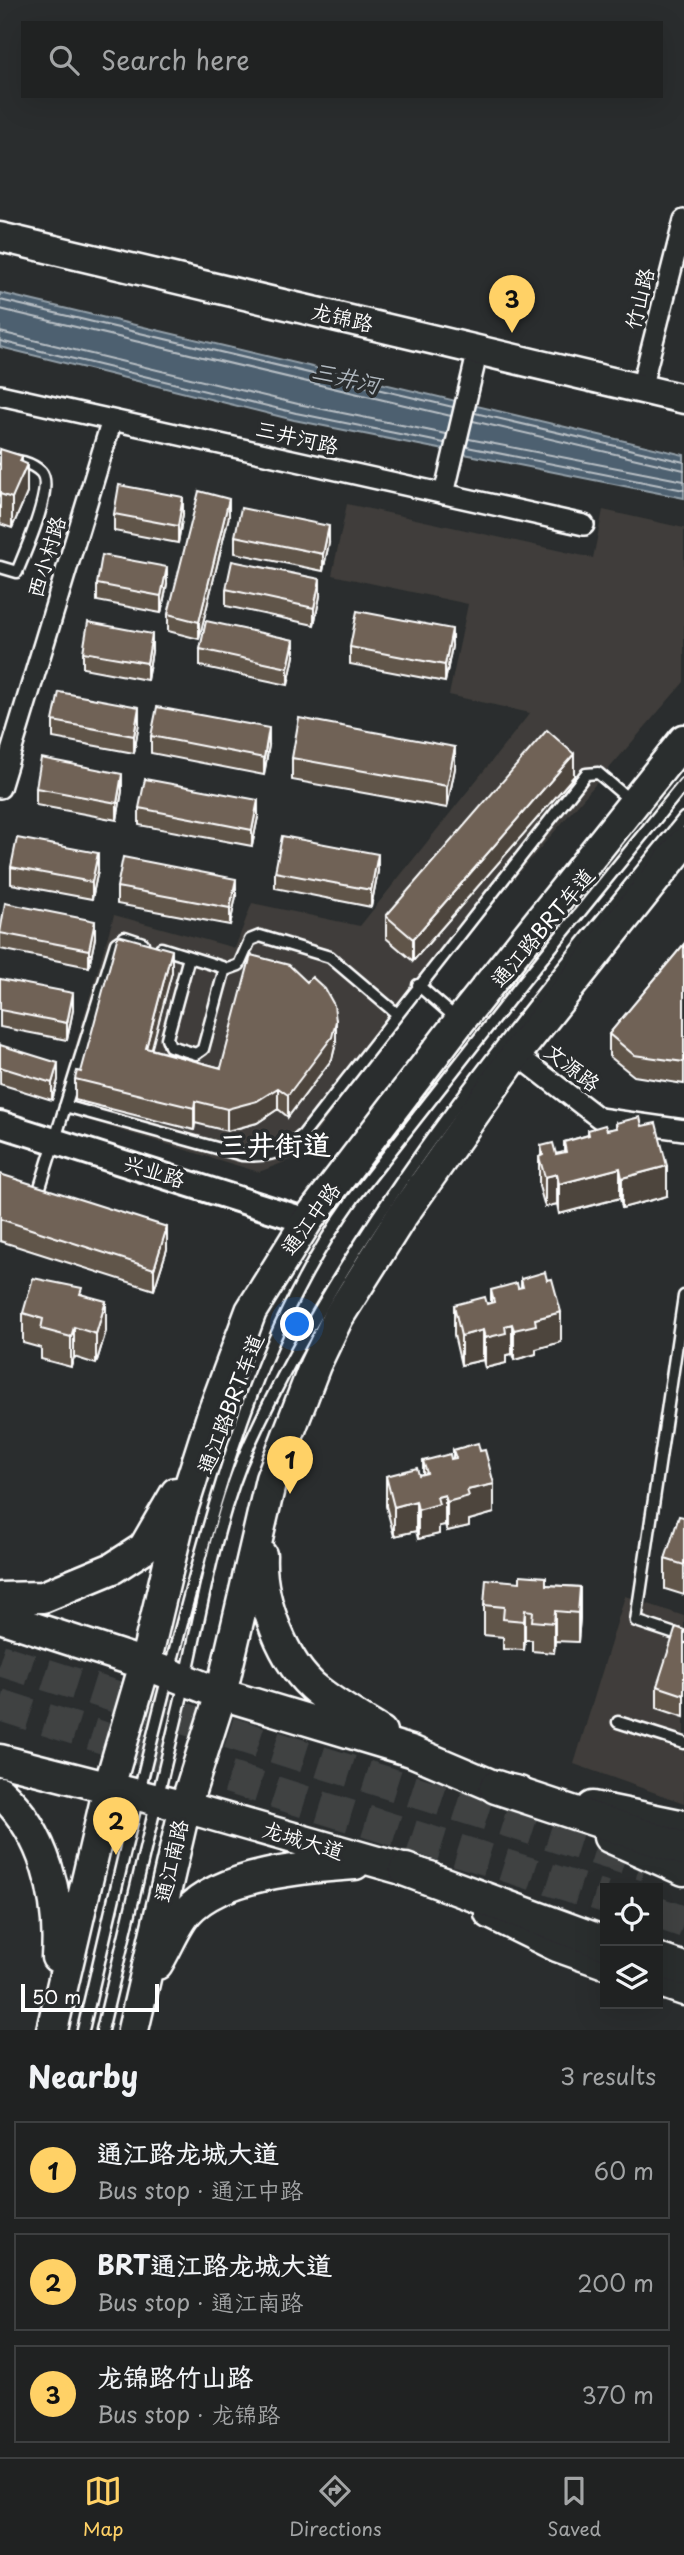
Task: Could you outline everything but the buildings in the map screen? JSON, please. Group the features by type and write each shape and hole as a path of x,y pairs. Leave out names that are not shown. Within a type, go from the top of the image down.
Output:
{"highway":[{"path":"496,1787 684,1849"},
{"path":"406,1870 600,1941"},
{"path":"663,1962 684,1969"}],"main road":[{"name":"龙锦路","path":"0,222 643,380 684,399"},
{"name":"龙锦路","path":"0,237 478,350 643,380 684,380"},
{"name":"通江中路","path":"110,1787 166,1672 181,1513 213,1413 251,1311 307,1221 459,1022 684,740"},
{"path":"221,1695 271,1479 315,1365 338,1317 401,1217 516,1054 684,843"},
{"path":"0,1598 43,1597 113,1568 144,1548 177,1490 213,1413"},
{"path":"262,1514 260,1568 265,1600 296,1665 316,1689 411,1751"},
{"path":"0,1617 166,1672 221,1695 411,1751 684,1870"},
{"name":"通江南路","path":"133,2030 185,1807 221,1695"},
{"name":"龙城大道","path":"0,1760 185,1807 600,1927"},
{"path":"51,2030 110,1787"},
{"path":"496,1787 684,1826"},
{"path":"0,1792 19,1809 39,1845 54,1893 58,1935 51,2030"},
{"path":"133,2030 157,1965 187,1912 215,1894 254,1877 302,1868 375,1863"},
{"path":"406,1870 557,1947 600,1961"},
{"path":"661,1946 684,1953"},
{"path":"663,1983 684,1990"}],"street":[{"name":"竹山路","path":"643,380 684,220"},
{"path":"443,494 478,350"},
{"name":"三井河路","path":"0,395 584,525"},
{"name":"西小村路","path":"0,788 113,420"},
{"name":"文源路","path":"516,1054 599,1118 684,1130"},
{"name":"兴业路","path":"0,1124 307,1221"}],"lane":[{"path":"0,458 22,461 41,472 46,481 44,497 17,572 0,566"},
{"path":"65,1106 243,1155 266,1157 286,1148 303,1135 586,774 598,773 634,803"},
{"name":"通江路BRT车道","path":"83,2030 148,1798 166,1672 213,1506 243,1416 280,1329 335,1224 524,981 684,784"},
{"name":"通江路BRT车道","path":"102,2030 148,1798 166,1672 249,1444 349,1258 406,1171 500,1044 684,818"},
{"path":"36,1201 116,943 125,937 225,968 239,965 250,940 260,936 330,957 396,1013"},
{"path":"189,957 167,1038 170,1046 195,1054 203,1049 225,968"},
{"path":"418,985 459,1022"},
{"path":"684,1296 636,1621 684,1637"},
{"path":"618,1722 684,1744"}],"shaded area":[{"path":"347,504 593,558 603,510 684,528 684,682 426,980 300,1156 259,1172 56,1111 114,915 235,948 252,903 360,926 530,713 449,695 468,604 332,575"},
{"path":"625,1596 684,1616 684,1803 574,1764"}],"water":[{"name":"三井河","path":"0,293 684,455 684,498 294,420 0,347"}],"tunnel":[{"path":"0,1660 646,1865"},
{"path":"0,1705 600,1895"},
{"path":"663,1915 684,1922"}],"place":[{"name":"龙锦路竹山路","path":"512,333"},
{"name":"通江路龙城大道","path":"290,1494"},
{"name":"BRT通江路龙城大道","path":"116,1855"}],"district":[{"name":"三井街道","path":"275,1145"}]}
